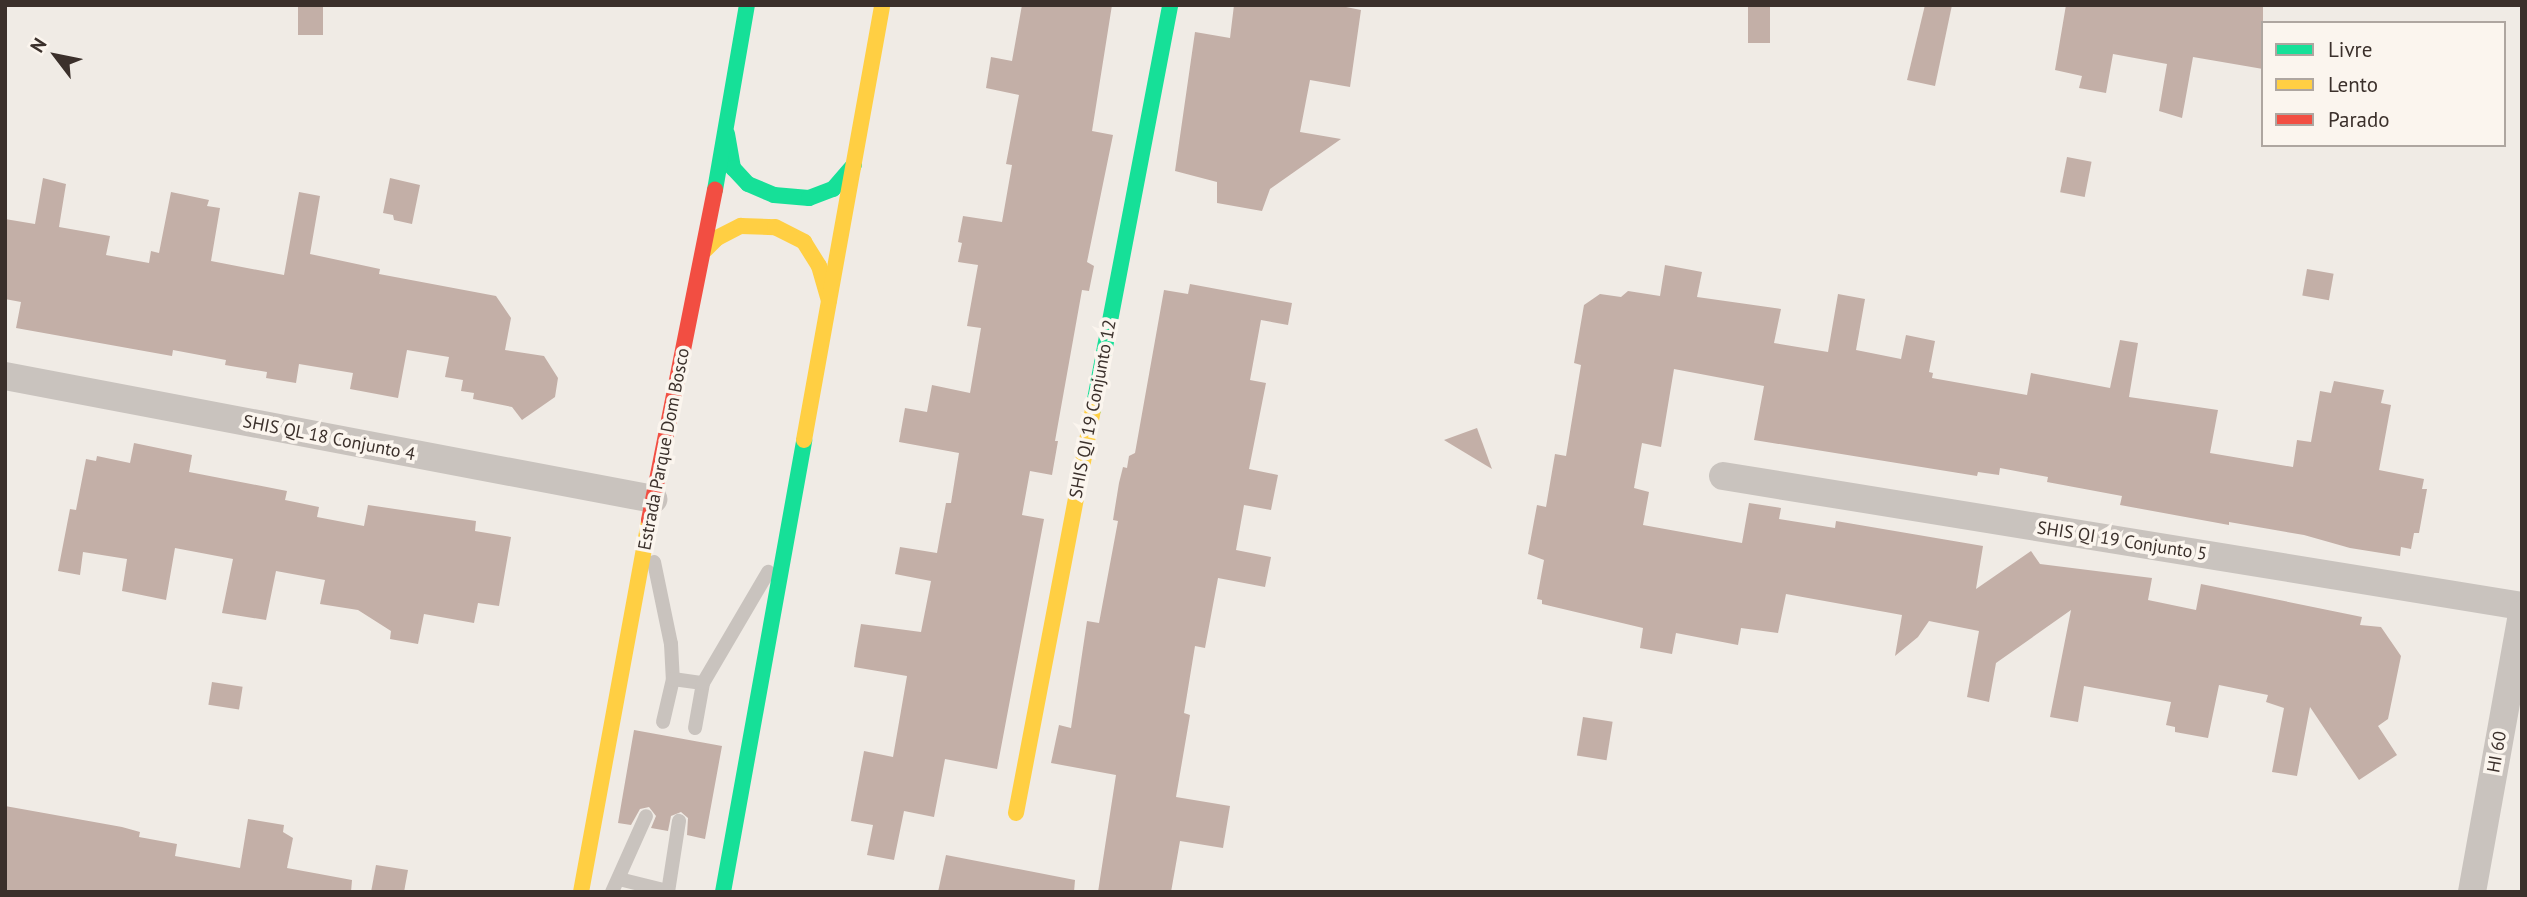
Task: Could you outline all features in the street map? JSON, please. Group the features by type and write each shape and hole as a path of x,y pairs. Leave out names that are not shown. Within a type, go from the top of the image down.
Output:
{"main road":[{"name":"Estrada Parque Dom Bosco","path":"581,892 653,499 705,250 747,5"},
{"path":"723,892 882,5"},
{"name":"SHIS QI 19 Conjunto 12","path":"1017,813 1170,5"},
{"path":"726,125 733,169 748,184 774,195 809,198 833,190 854,165"},
{"path":"705,250 717,237 741,226 775,227 804,242 819,266 829,301"}],"street":[{"name":"SHIS QL 18 Conjunto 4","path":"5,376 653,499"},
{"name":"SHIS QI 19 Conjunto 5","path":"1723,476 2522,606"},
{"name":"HI 60","path":"2472,892 2522,613"}],"lane":[{"path":"648,529 671,644 673,679 663,722"},
{"path":"695,727 703,683 785,543"},
{"path":"673,679 703,683"},
{"path":"646,816 616,885 668,891 678,821"}],"building":[{"path":"298,5 323,5 323,35 298,35"},
{"path":"1022,5 1112,5 1092,131 1113,135 1087,262 1094,266 1089,291 1082,290 1055,441 1058,441 1052,475 1030,471 1022,515 1044,519 997,769 945,759 934,817 904,811 894,860 867,855 873,825 851,821 864,751 893,757 907,676 854,667 856,653 861,624 921,632 931,581 895,574 900,547 937,553 946,503 951,503 959,453 899,442 905,408 927,412 932,385 970,393 981,328 967,326 978,265 958,262 962,243 958,242 963,216 1002,222 1012,165 1006,164 1019,95 986,88 991,57 1012,61"},
{"path":"1234,5 1336,5 1361,10 1350,87 1310,80 1300,132 1341,139 1270,189 1262,211 1217,203 1217,182 1175,171 1195,32 1230,38"},
{"path":"1748,5 1770,5 1770,43 1748,43"},
{"path":"1925,5 1952,5 1935,86 1907,80"},
{"path":"2066,5 2263,5 2261,69 2193,57 2182,118 2159,111 2167,64 2113,54 2106,93 2079,88 2082,76 2055,70"},
{"path":"2067,157 2092,162 2085,197 2060,192"},
{"path":"43,178 66,184 59,227 110,236 106,255 149,263 151,251 159,253 171,192 209,200 207,206 220,208 211,261 284,275 299,192 320,196 310,254 380,269 379,274 496,296 511,318 505,350 544,356 558,378 555,397 522,420 512,407 473,399 474,393 461,391 463,380 445,377 449,357 407,350 398,398 350,389 353,373 299,364 296,383 266,378 267,372 225,365 226,360 173,350 172,356 16,328 21,302 5,299 5,219 35,224"},
{"path":"390,178 420,185 412,224 394,220 393,215 383,213"},
{"path":"1665,265 1702,272 1697,297 1781,309 1774,343 1828,352 1838,294 1865,299 1856,350 1901,359 1906,335 1935,341 1929,372 1933,373 1932,378 2027,395 2031,373 2110,388 2120,340 2138,343 2129,397 2218,410 2210,453 2293,467 2297,440 2311,442 2320,391 2331,393 2334,381 2384,390 2381,403 2391,405 2379,470 2424,479 2422,489 2427,489 2419,533 2414,533 2411,549 2401,547 2400,556 2350,548 2304,535 2229,522 2229,525 2120,505 2122,496 2047,482 2048,477 2000,468 1999,475 1978,472 1977,476 1754,440 1764,386 1674,369 1661,447 1642,443 1634,488 1649,492 1643,525 1742,543 1749,503 1781,508 1779,519 1835,528 1836,521 1983,546 1976,589 2031,551 2040,564 2152,578 2148,600 2196,610 2201,584 2362,617 2360,625 2381,627 2401,656 2388,719 2378,726 2397,755 2359,780 2310,707 2297,776 2272,772 2284,708 2266,702 2268,695 2219,685 2208,738 2175,732 2175,727 2166,725 2171,702 2084,686 2078,722 2050,717 2071,610 1996,663 1989,702 1967,697 1979,631 1929,621 1918,637 1895,656 1902,615 1786,594 1778,633 1741,628 1738,645 1676,633 1672,654 1640,648 1643,628 1542,604 1542,600 1537,599 1544,560 1528,554 1537,505 1546,507 1555,454 1566,456 1581,365 1574,363 1584,305 1600,294 1621,297 1628,291 1660,296"},
{"path":"2307,269 2334,274 2329,300 2302,296"},
{"path":"1190,284 1292,303 1288,325 1261,320 1250,380 1266,383 1249,469 1278,475 1271,510 1244,505 1236,550 1271,557 1265,587 1218,578 1205,648 1195,646 1184,713 1190,715 1176,797 1230,806 1223,848 1180,841 1171,892 1098,892 1116,775 1051,763 1059,725 1071,728 1087,621 1099,623 1118,521 1113,520 1119,483 1123,467 1127,468 1129,456 1135,453 1164,290 1188,294"},
{"path":"1477,428 1492,469 1444,440"},
{"path":"134,443 192,455 189,472 287,491 285,500 319,507 317,517 364,526 368,505 476,521 475,531 511,537 499,606 478,603 474,623 424,614 418,644 390,639 391,631 358,610 320,604 325,580 276,571 266,620 222,613 233,559 175,548 166,600 122,591 127,559 83,552 80,575 58,571 70,509 76,510 86,459 96,461 97,456 130,463"},
{"path":"212,682 243,687 239,710 208,705"},
{"path":"1583,717 1613,722 1607,760 1577,756"},
{"path":"634,730 722,746 705,839 687,835 688,818 681,812 671,816 668,831 651,828 656,816 649,807 640,809 631,825 618,823"},
{"path":"5,806 122,827 140,832 139,837 177,844 175,856 240,868 248,819 284,825 283,832 293,838 287,868 352,880 351,892 5,892"},
{"path":"946,855 1075,880 1074,892 938,892"},
{"path":"376,865 408,870 404,892 371,892"}],"traffic: fast":[{"path":"715,190 747,5"},
{"path":"1093,410 1170,5"},
{"path":"727,134 733,168 748,184 774,195 809,198 833,189 854,165"},
{"path":"723,892 804,440"}],"traffic: slow":[{"path":"804,440 882,5"},
{"path":"705,250 717,238 741,226 775,227 804,242 819,266 829,301"},
{"path":"1016,813 1093,410"},
{"path":"581,892 649,520"}],"traffic: jam":[{"path":"649,520 715,190"}]}
